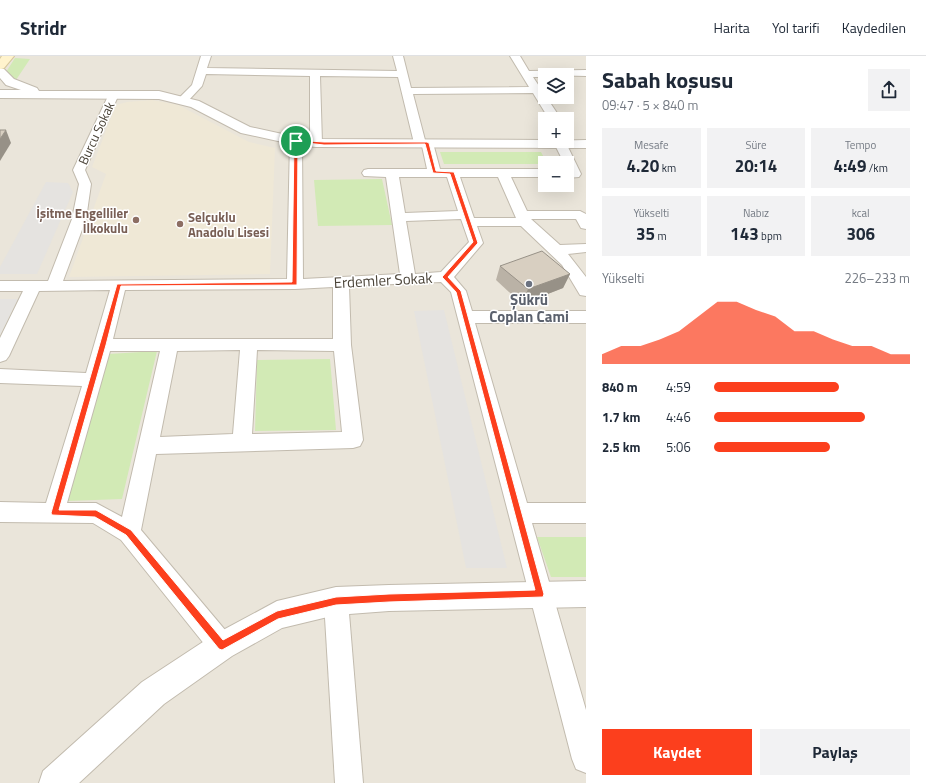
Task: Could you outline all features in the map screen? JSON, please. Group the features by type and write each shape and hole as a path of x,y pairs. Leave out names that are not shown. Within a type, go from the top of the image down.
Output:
{"main road":[{"path":"0,66 8,56"}],"street":[{"path":"183,100 197,86 206,56"},
{"path":"398,56 407,91 434,172"},
{"path":"515,56 551,112"},
{"path":"364,62 367,73"},
{"path":"0,71 10,82 26,90 42,94"},
{"path":"202,71 403,74"},
{"path":"315,73 316,143"},
{"path":"526,74 586,73"},
{"path":"407,91 537,90"},
{"path":"0,94 160,94 195,104 246,130 296,141 316,143 538,141"},
{"path":"0,104 42,94"},
{"name":"Burcu Sokak","path":"54,285 79,219 85,184 80,170 114,94"},
{"path":"295,284 296,141"},
{"path":"574,142 586,144"},
{"path":"445,277 476,243 452,172"},
{"path":"368,173 538,173"},
{"path":"392,173 408,278"},
{"path":"503,173 523,218 557,250 580,278 586,290"},
{"path":"398,217 468,219 580,215 586,225"},
{"path":"557,250 586,248"},
{"name":"Erdemler Sokak","path":"0,286 295,284 445,277 458,291 586,759"},
{"path":"147,446 242,442 353,440 342,345 340,282"},
{"path":"54,513 119,285"},
{"path":"0,356 33,286"},
{"path":"465,317 586,317"},
{"path":"242,442 249,344"},
{"path":"103,345 342,345"},
{"path":"128,533 170,345"},
{"path":"0,376 93,380"},
{"path":"0,512 96,513 128,533 222,646"},
{"path":"519,513 586,513"},
{"path":"56,783 153,693 222,646 277,615 336,601 389,598 586,594"},
{"path":"336,601 349,783"}],"shaded area":[{"path":"0,56 586,56 586,783 0,783"},
{"name":"Selçuklu Anadolu Lisesi","path":"152,100 178,105 249,142 275,148 270,274 69,277 106,174 92,167 116,105 127,102"},
{"path":"46,182 68,183 73,192 37,274 0,274 0,267"},
{"path":"0,299 18,299 0,335"},
{"path":"444,310 507,568 466,568 414,311"}],"green space":[{"path":"15,58 30,59 16,80 6,72"},
{"path":"440,152 541,152 543,156 538,156 538,164 444,164"},
{"path":"382,179 392,225 318,226 314,180"},
{"path":"157,351 122,499 67,501 109,354"},
{"path":"330,359 336,430 255,431 257,360"},
{"path":"537,537 586,537 586,577 551,577"}],"building":[{"path":"0,130 6,130 0,139"},
{"path":"542,251 570,274 528,289 500,266"}],"place":[{"name":"İşitme Engelliler İlkokulu","path":"136,220"},
{"name":"Selçuklu Anadolu Lisesi","path":"180,224"},
{"name":"Şükrü Coplan Cami","path":"529,284"}],"route":[{"path":"296,141 324,143 427,143 434,172 452,172 476,243 445,277 458,291 540,594 336,601 277,615 222,646 128,533 96,513 54,513 119,285 295,284 296,141"}]}
